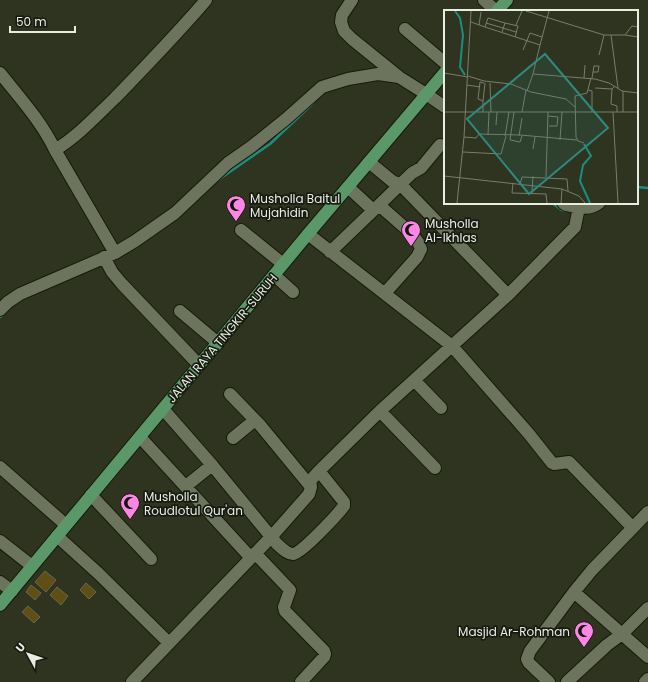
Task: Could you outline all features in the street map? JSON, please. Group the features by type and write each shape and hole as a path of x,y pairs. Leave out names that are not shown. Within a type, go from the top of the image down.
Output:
{"main road":[{"path":"498,10 507,0"},
{"name":"JALAN RAYA TINGKIR-SURUH","path":"0,605 308,234 444,73"}],"street":[{"path":"55,150 79,132 99,114 149,64 206,0"},
{"path":"352,0 342,14 341,22 344,31 399,78 424,96 444,106"},
{"path":"484,0 496,10"},
{"path":"405,29 444,63"},
{"path":"0,73 37,118 49,138 108,259 112,272 199,365"},
{"path":"0,310 8,302 20,294 108,259 135,241 175,213 228,163 251,148 322,87 348,79 378,74 399,78"},
{"path":"330,252 400,184 412,173 421,168 440,145"},
{"path":"369,162 392,182 400,184 508,295"},
{"path":"348,187 412,234 421,248 417,257 385,293"},
{"path":"564,204 578,213"},
{"path":"132,682 272,536 310,494 310,481 319,471 380,411 508,295 575,227 578,213 598,204"},
{"path":"241,230 283,264"},
{"path":"308,234 452,346 529,434 552,463 569,462 633,528"},
{"path":"274,275 293,292"},
{"path":"180,311 218,343"},
{"path":"414,380 441,408"},
{"path":"230,394 255,420 310,487"},
{"path":"163,409 272,536 277,544 286,551 295,554 300,551 344,506 344,502 319,471"},
{"path":"380,411 435,468"},
{"path":"233,438 255,420"},
{"path":"140,437 253,556 290,590 284,608 285,611 324,651 325,654 301,682"},
{"path":"186,486 212,465"},
{"path":"0,467 66,525"},
{"path":"91,496 151,559"},
{"path":"549,682 529,664 528,659 530,651 592,570 648,512"},
{"path":"57,536 99,574 169,643"},
{"path":"0,541 32,566"},
{"path":"0,582 12,591"},
{"path":"574,592 648,657"},
{"path":"567,682 607,645 622,634 648,608"},
{"path":"645,682 648,679"}],"building":[{"path":"45,571 56,580 46,592 35,582"},
{"path":"86,583 96,592 89,599 80,590"},
{"path":"31,585 41,593 35,600 26,592"},
{"path":"57,587 68,596 61,605 50,595"},
{"path":"28,606 40,617 34,623 22,612"}],"waterway":[{"path":"218,180 270,144 312,104"},
{"path":"638,187 648,188"},
{"path":"553,204 565,211"},
{"path":"0,317 4,313"}],"place":[{"name":"Musholla Baitul Mujahidin","path":"236,222"},
{"name":"Musholla Al-Ikhlas","path":"411,247"},
{"name":"Musholla Roudlotul Qur'an","path":"130,520"},
{"name":"Masjid Ar-Rohman","path":"584,648"}]}
